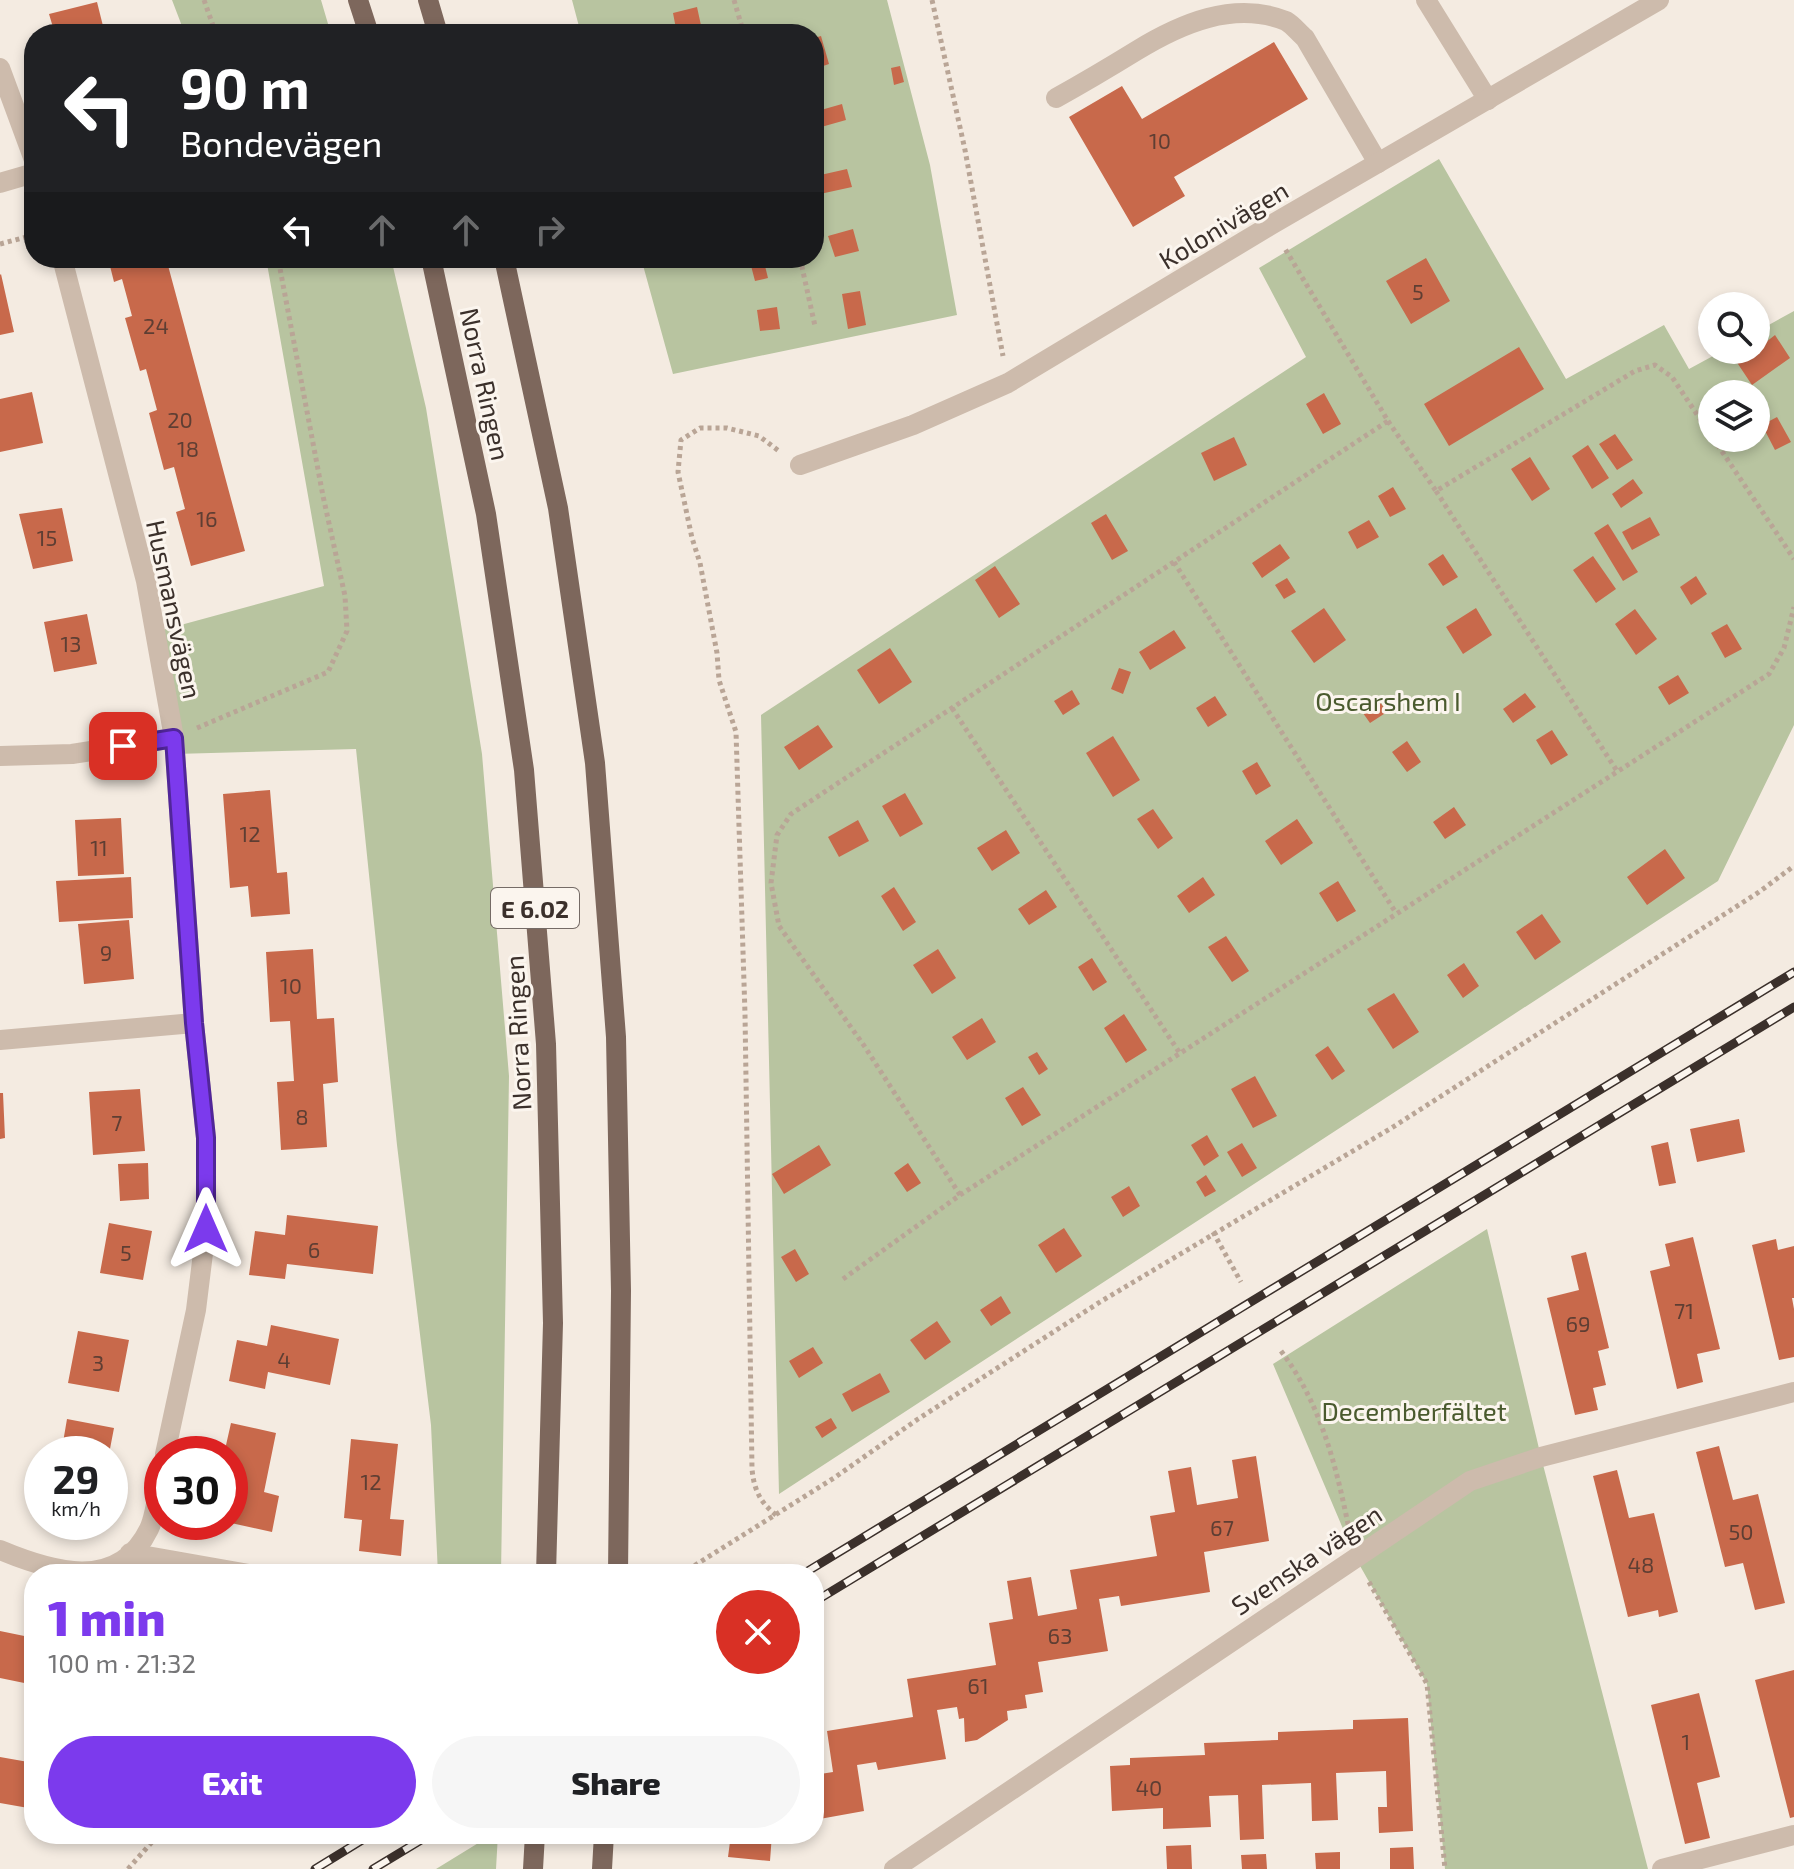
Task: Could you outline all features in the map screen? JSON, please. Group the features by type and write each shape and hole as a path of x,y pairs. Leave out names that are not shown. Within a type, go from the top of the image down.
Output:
{"main road":[{"path":"358,0 366,24"},
{"path":"428,0 435,24"},
{"name":"Norra Ringen","path":"433,268 486,514 524,770 546,1044 553,1323 546,1564"},
{"name":"Norra Ringen","path":"506,268 558,508 595,763 616,1037 621,1291 618,1564"},
{"path":"533,1869 534,1844"},
{"path":"602,1869 603,1844"}],"street":[{"path":"1426,0 1488,100"},
{"name":"Kolonivägen","path":"800,465 913,425 1008,383 1271,225 1659,0"},
{"path":"1056,98 1179,25 1211,13 1236,9 1263,13 1287,21 1305,38 1378,163"},
{"path":"0,68 24,133"},
{"path":"0,183 24,176"},
{"name":"Husmansvägen","path":"65,268 146,581 174,738 194,1023 206,1138 206,1229 196,1310 169,1436"},
{"path":"0,756 72,754 174,738"},
{"path":"0,1040 194,1023"},
{"name":"Svenska vägen","path":"894,1869 1470,1481 1541,1457 1794,1392"},
{"path":"114,1564 130,1553 144,1535"},
{"path":"0,1550 34,1564"},
{"path":"130,1553 192,1564"},
{"path":"1662,1869 1794,1835"}],"path":[{"path":"204,0 212,24"},
{"path":"734,0 741,24"},
{"path":"932,0 965,150 1008,383"},
{"path":"1271,225 1388,421 1617,771"},
{"path":"0,244 24,238"},
{"path":"174,738 328,672 347,631 345,596 280,268"},
{"path":"802,268 815,326"},
{"path":"1436,491 1635,371 1655,365 1672,377 1698,416"},
{"path":"960,1195 865,1047 779,926 771,883 777,835 791,814 1388,421"},
{"path":"776,1515 765,1506 754,1489 752,1469 745,1014 736,732 719,680 700,563 678,472 681,440 700,428 727,428 759,436 800,465"},
{"path":"1722,452 1794,559"},
{"path":"1174,562 1396,913"},
{"path":"843,1279 960,1195 1769,674 1784,648 1794,607"},
{"path":"952,708 1179,1052"},
{"path":"697,1564 918,1419 1213,1232 1393,1127 1759,892 1794,866"},
{"path":"1213,1232 1241,1282"},
{"path":"1281,1351 1324,1427 1338,1474 1355,1557 1427,1684 1445,1869"},
{"path":"128,1869 150,1844"}],"green space":[{"path":"172,0 321,0 328,24 181,24"},
{"path":"572,0 887,0 930,165 957,315 673,374 644,268 824,268 824,24 578,24"},
{"name":"Oscarshem I","path":"1439,159 1566,379 1664,325 1689,369 1698,364 1770,364 1770,324 1794,311 1794,725 1718,881 779,1494 761,715 1306,357 1259,268"},
{"path":"268,268 393,268 426,408 482,754 509,1076 501,1564 438,1564 431,1425 397,1145 356,749 175,754 155,632 324,586"},
{"name":"Decemberfältet","path":"1487,1229 1541,1457 1648,1869 1445,1869 1427,1684 1355,1557 1273,1364"},
{"path":"477,1844 497,1844 496,1869 436,1869"}],"building":[{"path":"97,2 102,24 52,24 49,14"},
{"path":"697,7 701,24 675,24 673,13"},
{"path":"1274,42 1308,99 1174,177 1185,196 1133,227 1069,117 1122,86 1142,119"},
{"path":"824,46 829,64 824,66"},
{"path":"900,66 904,82 894,85 891,68"},
{"path":"842,104 846,120 824,126 824,109"},
{"path":"847,169 852,187 824,193 824,174"},
{"path":"853,229 859,251 835,257 828,236"},
{"path":"1426,258 1450,301 1411,324 1386,281"},
{"path":"110,268 169,268 245,551 191,566 176,512 185,509 174,467 164,470 149,413 157,410 146,369 140,371 125,318 132,316 122,279 114,282"},
{"path":"752,268 766,268 768,278 755,281"},
{"path":"0,275 14,332 0,335"},
{"path":"860,291 866,325 848,329 842,294"},
{"path":"777,307 780,329 760,331 757,310"},
{"path":"1775,335 1790,358 1759,380 1749,380 1738,364 1770,364 1770,339"},
{"path":"1519,347 1544,389 1449,446 1424,404"},
{"path":"32,392 43,443 0,452 0,399"},
{"path":"1324,393 1341,424 1323,434 1306,404"},
{"path":"1777,417 1791,442 1775,450 1770,440 1770,421"},
{"path":"1615,434 1633,460 1617,470 1599,444"},
{"path":"1234,437 1247,465 1214,481 1201,453"},
{"path":"1588,445 1609,478 1592,489 1572,456"},
{"path":"1530,457 1550,489 1532,501 1511,469"},
{"path":"1633,479 1643,493 1621,508 1612,494"},
{"path":"1393,487 1406,509 1390,517 1378,496"},
{"path":"62,508 73,561 33,569 19,514"},
{"path":"1106,514 1128,551 1112,560 1091,523"},
{"path":"1650,517 1660,535 1632,550 1622,532"},
{"path":"1369,520 1379,537 1357,549 1348,532"},
{"path":"1608,524 1638,572 1623,581 1594,533"},
{"path":"1280,544 1290,558 1262,578 1252,563"},
{"path":"1443,554 1458,577 1443,586 1428,564"},
{"path":"1593,556 1616,589 1596,603 1573,570"},
{"path":"995,566 1020,604 999,618 975,580"},
{"path":"1696,576 1707,594 1691,605 1680,587"},
{"path":"1287,578 1296,592 1284,599 1275,585"},
{"path":"1324,608 1346,640 1314,663 1291,631"},
{"path":"1476,608 1492,635 1463,654 1446,627"},
{"path":"1635,609 1657,639 1636,655 1615,624"},
{"path":"87,614 97,664 54,672 44,622"},
{"path":"1727,624 1742,649 1725,658 1711,633"},
{"path":"1174,630 1186,648 1150,670 1139,652"},
{"path":"890,648 912,682 879,704 857,670"},
{"path":"1119,668 1131,672 1123,694 1111,689"},
{"path":"1678,675 1689,693 1669,705 1658,687"},
{"path":"1072,690 1080,704 1063,715 1054,701"},
{"path":"1525,693 1536,707 1513,723 1503,709"},
{"path":"1375,695 1387,712 1370,723 1358,706"},
{"path":"1215,696 1227,715 1208,727 1196,708"},
{"path":"818,725 833,747 799,770 784,747"},
{"path":"1552,730 1568,755 1551,765 1536,740"},
{"path":"1113,736 1140,780 1113,797 1086,753"},
{"path":"1407,741 1421,762 1407,772 1392,752"},
{"path":"1257,762 1271,786 1256,795 1242,771"},
{"path":"270,790 277,873 287,872 290,914 251,917 248,886 230,888 223,794"},
{"path":"905,793 923,824 900,837 882,806"},
{"path":"1454,807 1466,825 1445,839 1433,822"},
{"path":"1153,809 1173,838 1158,849 1137,819"},
{"path":"121,818 124,874 78,876 75,820"},
{"path":"1297,819 1313,843 1281,865 1265,841"},
{"path":"858,820 869,841 839,857 828,837"},
{"path":"1006,830 1020,853 992,871 977,848"},
{"path":"1665,849 1685,878 1647,905 1627,877"},
{"path":"131,877 133,918 59,922 56,881"},
{"path":"1203,877 1215,895 1189,913 1177,896"},
{"path":"1338,881 1356,911 1337,922 1319,893"},
{"path":"894,887 916,922 903,931 881,896"},
{"path":"1046,890 1057,907 1029,925 1018,909"},
{"path":"1542,914 1561,942 1535,960 1516,932"},
{"path":"129,920 134,979 84,984 78,924"},
{"path":"1226,936 1249,971 1232,982 1208,947"},
{"path":"313,949 317,1019 334,1018 338,1082 323,1084 327,1147 281,1150 277,1082 294,1081 290,1021 270,1022 266,952"},
{"path":"938,949 956,978 932,994 913,965"},
{"path":"1092,958 1107,982 1093,991 1078,967"},
{"path":"1464,963 1479,986 1463,998 1447,975"},
{"path":"1394,993 1419,1032 1393,1049 1367,1009"},
{"path":"1124,1014 1147,1050 1126,1063 1104,1028"},
{"path":"982,1018 996,1042 967,1060 952,1037"},
{"path":"1328,1046 1345,1071 1332,1080 1315,1055"},
{"path":"1037,1052 1048,1069 1039,1075 1028,1057"},
{"path":"1255,1076 1277,1116 1253,1128 1231,1089"},
{"path":"1023,1087 1041,1115 1022,1126 1005,1098"},
{"path":"140,1089 145,1151 93,1155 89,1092"},
{"path":"0,1093 3,1093 5,1138 0,1139"},
{"path":"1739,1119 1745,1152 1697,1162 1690,1129"},
{"path":"1207,1135 1219,1156 1204,1166 1191,1145"},
{"path":"1668,1142 1676,1183 1659,1186 1651,1146"},
{"path":"1242,1143 1257,1168 1242,1177 1227,1152"},
{"path":"819,1145 831,1165 784,1194 772,1174"},
{"path":"148,1163 149,1199 120,1201 118,1164"},
{"path":"908,1163 921,1183 907,1192 894,1173"},
{"path":"1206,1175 1216,1191 1205,1197 1196,1182"},
{"path":"1129,1186 1140,1206 1123,1217 1111,1197"},
{"path":"287,1215 378,1226 373,1274 287,1264 285,1279 249,1275 255,1231 285,1235"},
{"path":"109,1223 152,1231 143,1280 100,1273"},
{"path":"1064,1228 1082,1256 1056,1273 1038,1245"},
{"path":"1693,1237 1720,1349 1697,1354 1703,1382 1677,1389 1650,1271 1670,1266 1665,1244"},
{"path":"1776,1239 1778,1250 1794,1246 1794,1357 1779,1360 1752,1245"},
{"path":"795,1249 809,1274 796,1282 781,1257"},
{"path":"1586,1252 1609,1348 1598,1351 1606,1385 1593,1388 1598,1410 1575,1415 1547,1298 1579,1290 1571,1256"},
{"path":"1001,1296 1011,1313 991,1326 980,1310"},
{"path":"937,1321 951,1342 925,1360 910,1340"},
{"path":"271,1325 339,1339 330,1385 268,1372 265,1389 229,1381 237,1340 267,1346"},
{"path":"78,1331 129,1340 119,1392 68,1383"},
{"path":"813,1347 823,1363 799,1378 789,1361"},
{"path":"880,1373 890,1392 852,1412 842,1394"},
{"path":"831,1418 837,1428 822,1438 815,1427"},
{"path":"67,1419 114,1428 112,1436 64,1436"},
{"path":"231,1423 276,1433 264,1492 279,1496 272,1532 248,1527 248,1436 228,1436"},
{"path":"351,1439 398,1444 390,1519 404,1520 401,1556 359,1551 362,1520 344,1518"},
{"path":"1719,1446 1733,1500 1758,1494 1785,1603 1755,1610 1743,1563 1725,1567 1696,1452"},
{"path":"1256,1456 1269,1541 1204,1552 1210,1592 1121,1606 1119,1596 1099,1599 1108,1651 1038,1662 1043,1692 1025,1695 1027,1708 1007,1711 1008,1720 977,1740 965,1742 964,1718 959,1719 957,1707 937,1710 946,1759 878,1770 876,1762 857,1765 864,1811 824,1818 824,1773 833,1772 827,1731 913,1717 907,1679 996,1665 989,1623 1013,1619 1007,1581 1031,1577 1038,1616 1077,1609 1070,1570 1157,1556 1150,1516 1175,1512 1168,1471 1191,1467 1197,1505 1238,1498 1232,1460"},
{"path":"1617,1470 1629,1518 1654,1513 1678,1612 1659,1617 1658,1610 1628,1617 1593,1476"},
{"path":"0,1631 24,1636 24,1683 0,1678"},
{"path":"1794,1670 1794,1817 1790,1818 1755,1680"},
{"path":"1699,1693 1720,1777 1697,1783 1710,1838 1685,1844 1651,1705"},
{"path":"1408,1718 1413,1831 1379,1833 1378,1807 1387,1807 1386,1771 1336,1773 1338,1820 1312,1821 1311,1783 1262,1785 1264,1839 1240,1840 1238,1795 1209,1796 1211,1827 1163,1829 1163,1808 1112,1811 1110,1766 1130,1765 1130,1758 1205,1755 1204,1743 1278,1740 1278,1732 1353,1729 1353,1720"},
{"path":"0,1757 24,1761 24,1807 0,1803"},
{"path":"730,1844 771,1844 770,1861 728,1857"},
{"path":"1191,1845 1192,1869 1167,1869 1166,1846"},
{"path":"1413,1847 1414,1869 1390,1869 1390,1848"},
{"path":"1340,1852 1340,1869 1316,1869 1315,1853"},
{"path":"1266,1854 1267,1869 1242,1869 1241,1855"}],"railway":[{"path":"819,1564 1794,972"},
{"path":"824,1596 1794,1007"},
{"path":"315,1869 356,1844"},
{"path":"373,1869 414,1844"}],"route":[{"path":"123,746 174,738 194,1023 206,1138 206,1229"}]}
